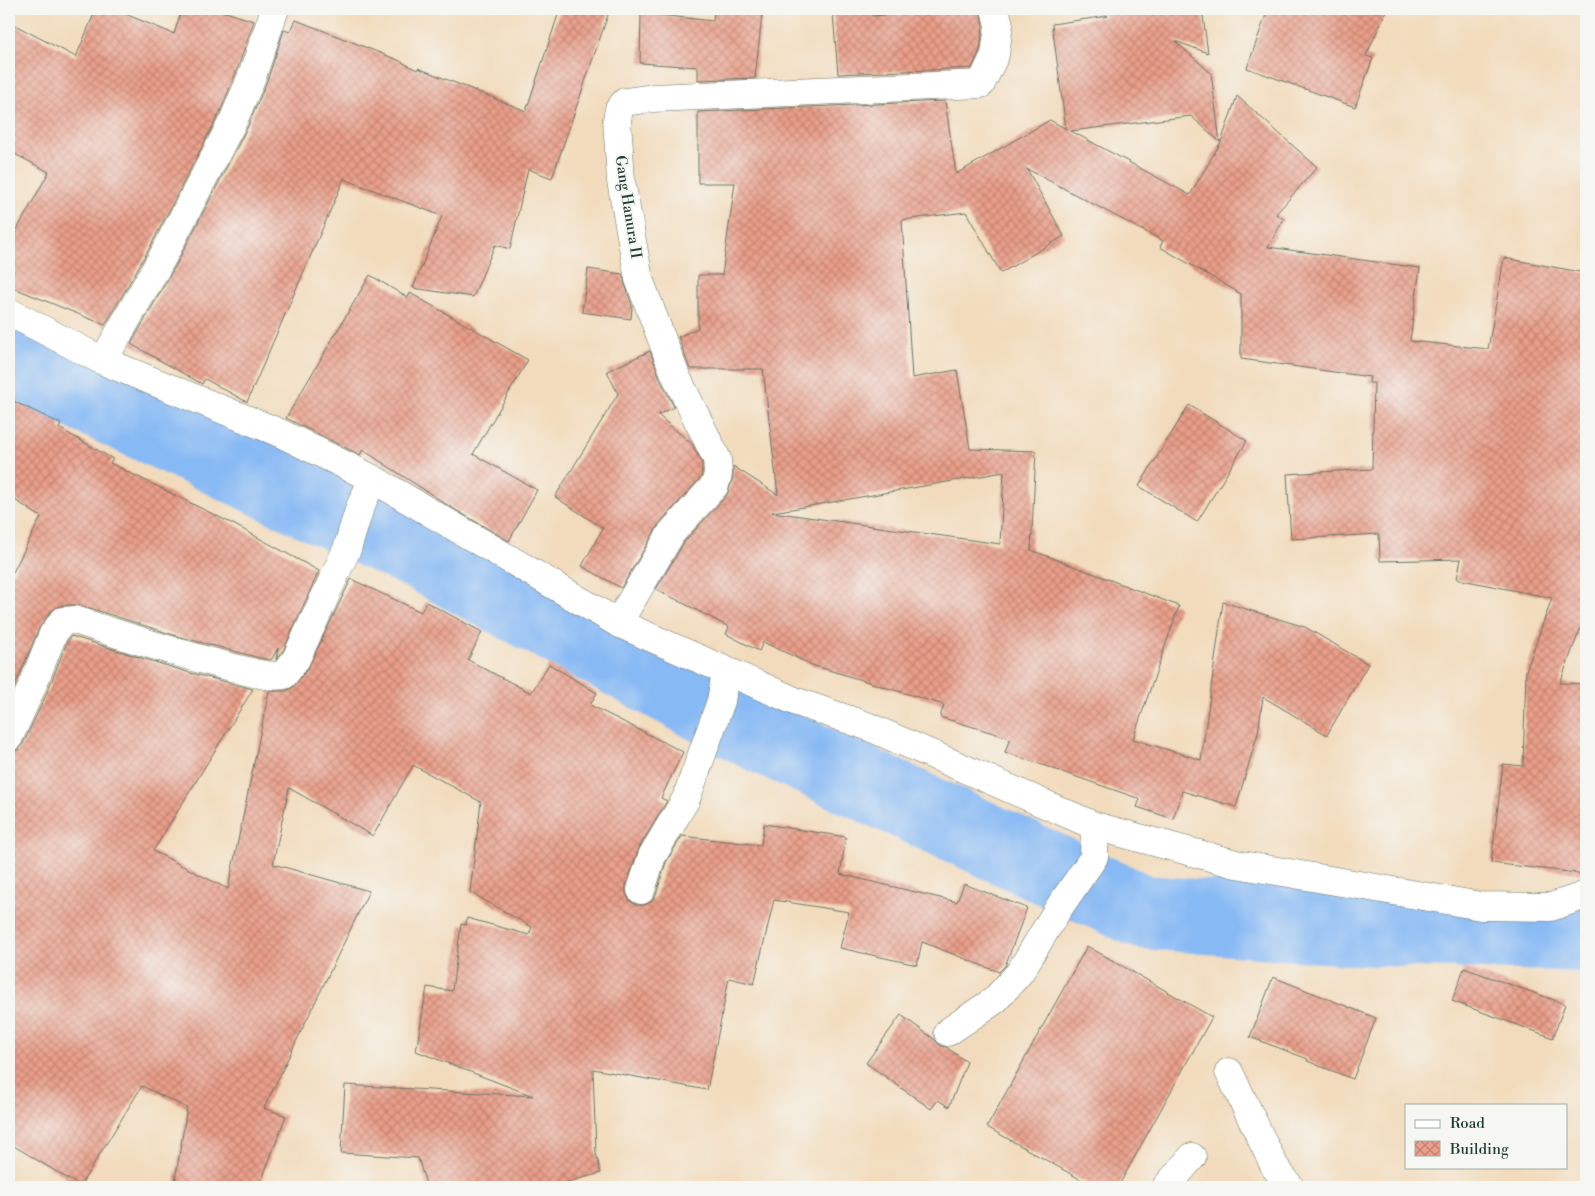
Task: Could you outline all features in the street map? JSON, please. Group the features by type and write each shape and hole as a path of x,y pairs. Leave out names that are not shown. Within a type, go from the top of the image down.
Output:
{"street":[{"path":"103,361 163,256 234,119 252,76 275,9"},
{"name":"Gang Hanura II","path":"618,623 672,532 715,485 718,474 717,459 675,374 639,279 621,181 617,120 619,109 625,102 653,98 981,84 994,55 1000,24 995,9"},
{"path":"9,312 103,361 280,433 373,479 618,623 797,702 867,726 1095,826 1236,864 1481,906 1551,907 1586,895"},
{"path":"9,737 53,634 62,621 75,620 180,654 252,672 273,677 284,675 296,659 347,549 360,507 373,479"},
{"path":"642,890 652,856 686,800 721,702 726,671"},
{"path":"948,1032 995,1000 1020,972 1058,909 1094,857 1095,826"},
{"path":"1229,1072 1275,1167 1290,1187"},
{"path":"1166,1187 1192,1157"}],"building":[{"path":"96,9 113,9 174,34 182,9 216,9 254,21 220,112 149,249 105,325 9,286 9,244 49,172 9,151 9,22 76,57"},
{"path":"560,9 610,9 552,178 528,169 510,249 495,245 473,297 413,288 442,216 344,179 247,402 205,379 202,384 131,344 177,263 248,126 267,81 284,30 290,32 296,20 398,60 417,70 418,68 526,111"},
{"path":"980,9 983,26 980,50 972,68 838,74 833,14 872,11 872,16"},
{"path":"1098,9 1202,9 1208,53 1175,41 1211,73 1220,142 1191,116 1071,131 1190,195 1221,142 1237,96 1317,167 1276,214 1284,219 1268,247 1420,268 1410,341 1488,349 1504,258 1586,273 1586,613 1560,683 1586,684 1586,874 1491,863 1503,764 1523,766 1526,671 1552,598 1457,579 1461,559 1380,561 1379,534 1291,539 1287,474 1372,469 1374,383 1369,383 1370,377 1241,359 1241,294 1160,247 1163,241 1027,169 1064,236 1001,273 966,212 902,220 912,378 957,370 970,449 1036,451 1031,550 1179,606 1133,739 1201,760 1223,602 1305,627 1368,664 1327,735 1263,697 1258,733 1236,807 1182,791 1173,819 1137,807 1140,799 1005,752 1010,738 940,717 944,705 812,665 763,642 759,651 726,634 729,627 656,589 685,541 727,495 733,478 733,466 778,495 763,369 690,369 678,337 698,328 698,275 722,275 735,183 698,183 698,112 945,101 956,174 1050,120 1066,129 1052,24 1108,16 1098,12","holes":["1004,472 1000,544 772,512"]},
{"path":"1268,9 1387,9 1366,56 1373,58 1355,107 1247,68"},
{"path":"714,10 762,15 755,78 698,80 698,67 640,63 641,13 713,21"},
{"path":"588,269 622,274 632,306 631,319 582,312"},
{"path":"370,275 408,298 410,293 528,360 473,454 537,490 509,541 449,506 363,450 360,455 286,418"},
{"path":"650,351 661,381 674,407 658,415 692,444 702,463 702,472 701,477 659,524 621,588 582,566 603,528 555,497 618,394 607,371"},
{"path":"9,399 61,424 59,428 113,459 110,463 235,525 319,571 283,651 276,660 278,648 271,660 260,658 177,636 80,605 62,605 51,611 39,628 9,700 9,580 41,517 9,496"},
{"path":"1189,405 1247,441 1197,522 1139,486"},
{"path":"351,579 421,612 426,602 482,632 468,660 531,693 549,664 597,693 590,705 683,752 661,798 667,801 639,848 626,885 626,894 630,901 636,905 645,905 652,901 656,895 666,862 682,836 761,845 764,824 846,837 840,874 957,902 964,884 1027,908 1005,966 999,972 922,942 917,965 840,948 849,912 774,900 754,984 729,978 707,1090 593,1069 596,1153 601,1173 549,1187 427,1187 418,1158 341,1153 345,1085 533,1096 416,1051 427,987 452,991 461,924 466,925 467,918 529,935 532,927 470,892 481,802 413,765 373,836 289,788 273,864 369,891 264,1108 286,1116 259,1187 174,1187 187,1108 142,1086 80,1186 9,1143 9,752 18,750 23,744 71,636 187,672 253,689 153,851 228,889 269,691 286,691 292,688 308,668"},
{"path":"1087,946 1212,1017 1118,1187 1094,1187 987,1127"},
{"path":"1464,968 1565,1004 1553,1038 1452,1001"},
{"path":"1273,977 1376,1018 1353,1079 1307,1061 1308,1059 1250,1037"},
{"path":"901,1015 941,1046 946,1047 967,1062 949,1107 938,1100 931,1109 866,1063"}],"waterway":[{"path":"9,360 421,554 757,734 1143,912 1349,928 1586,935"}]}
